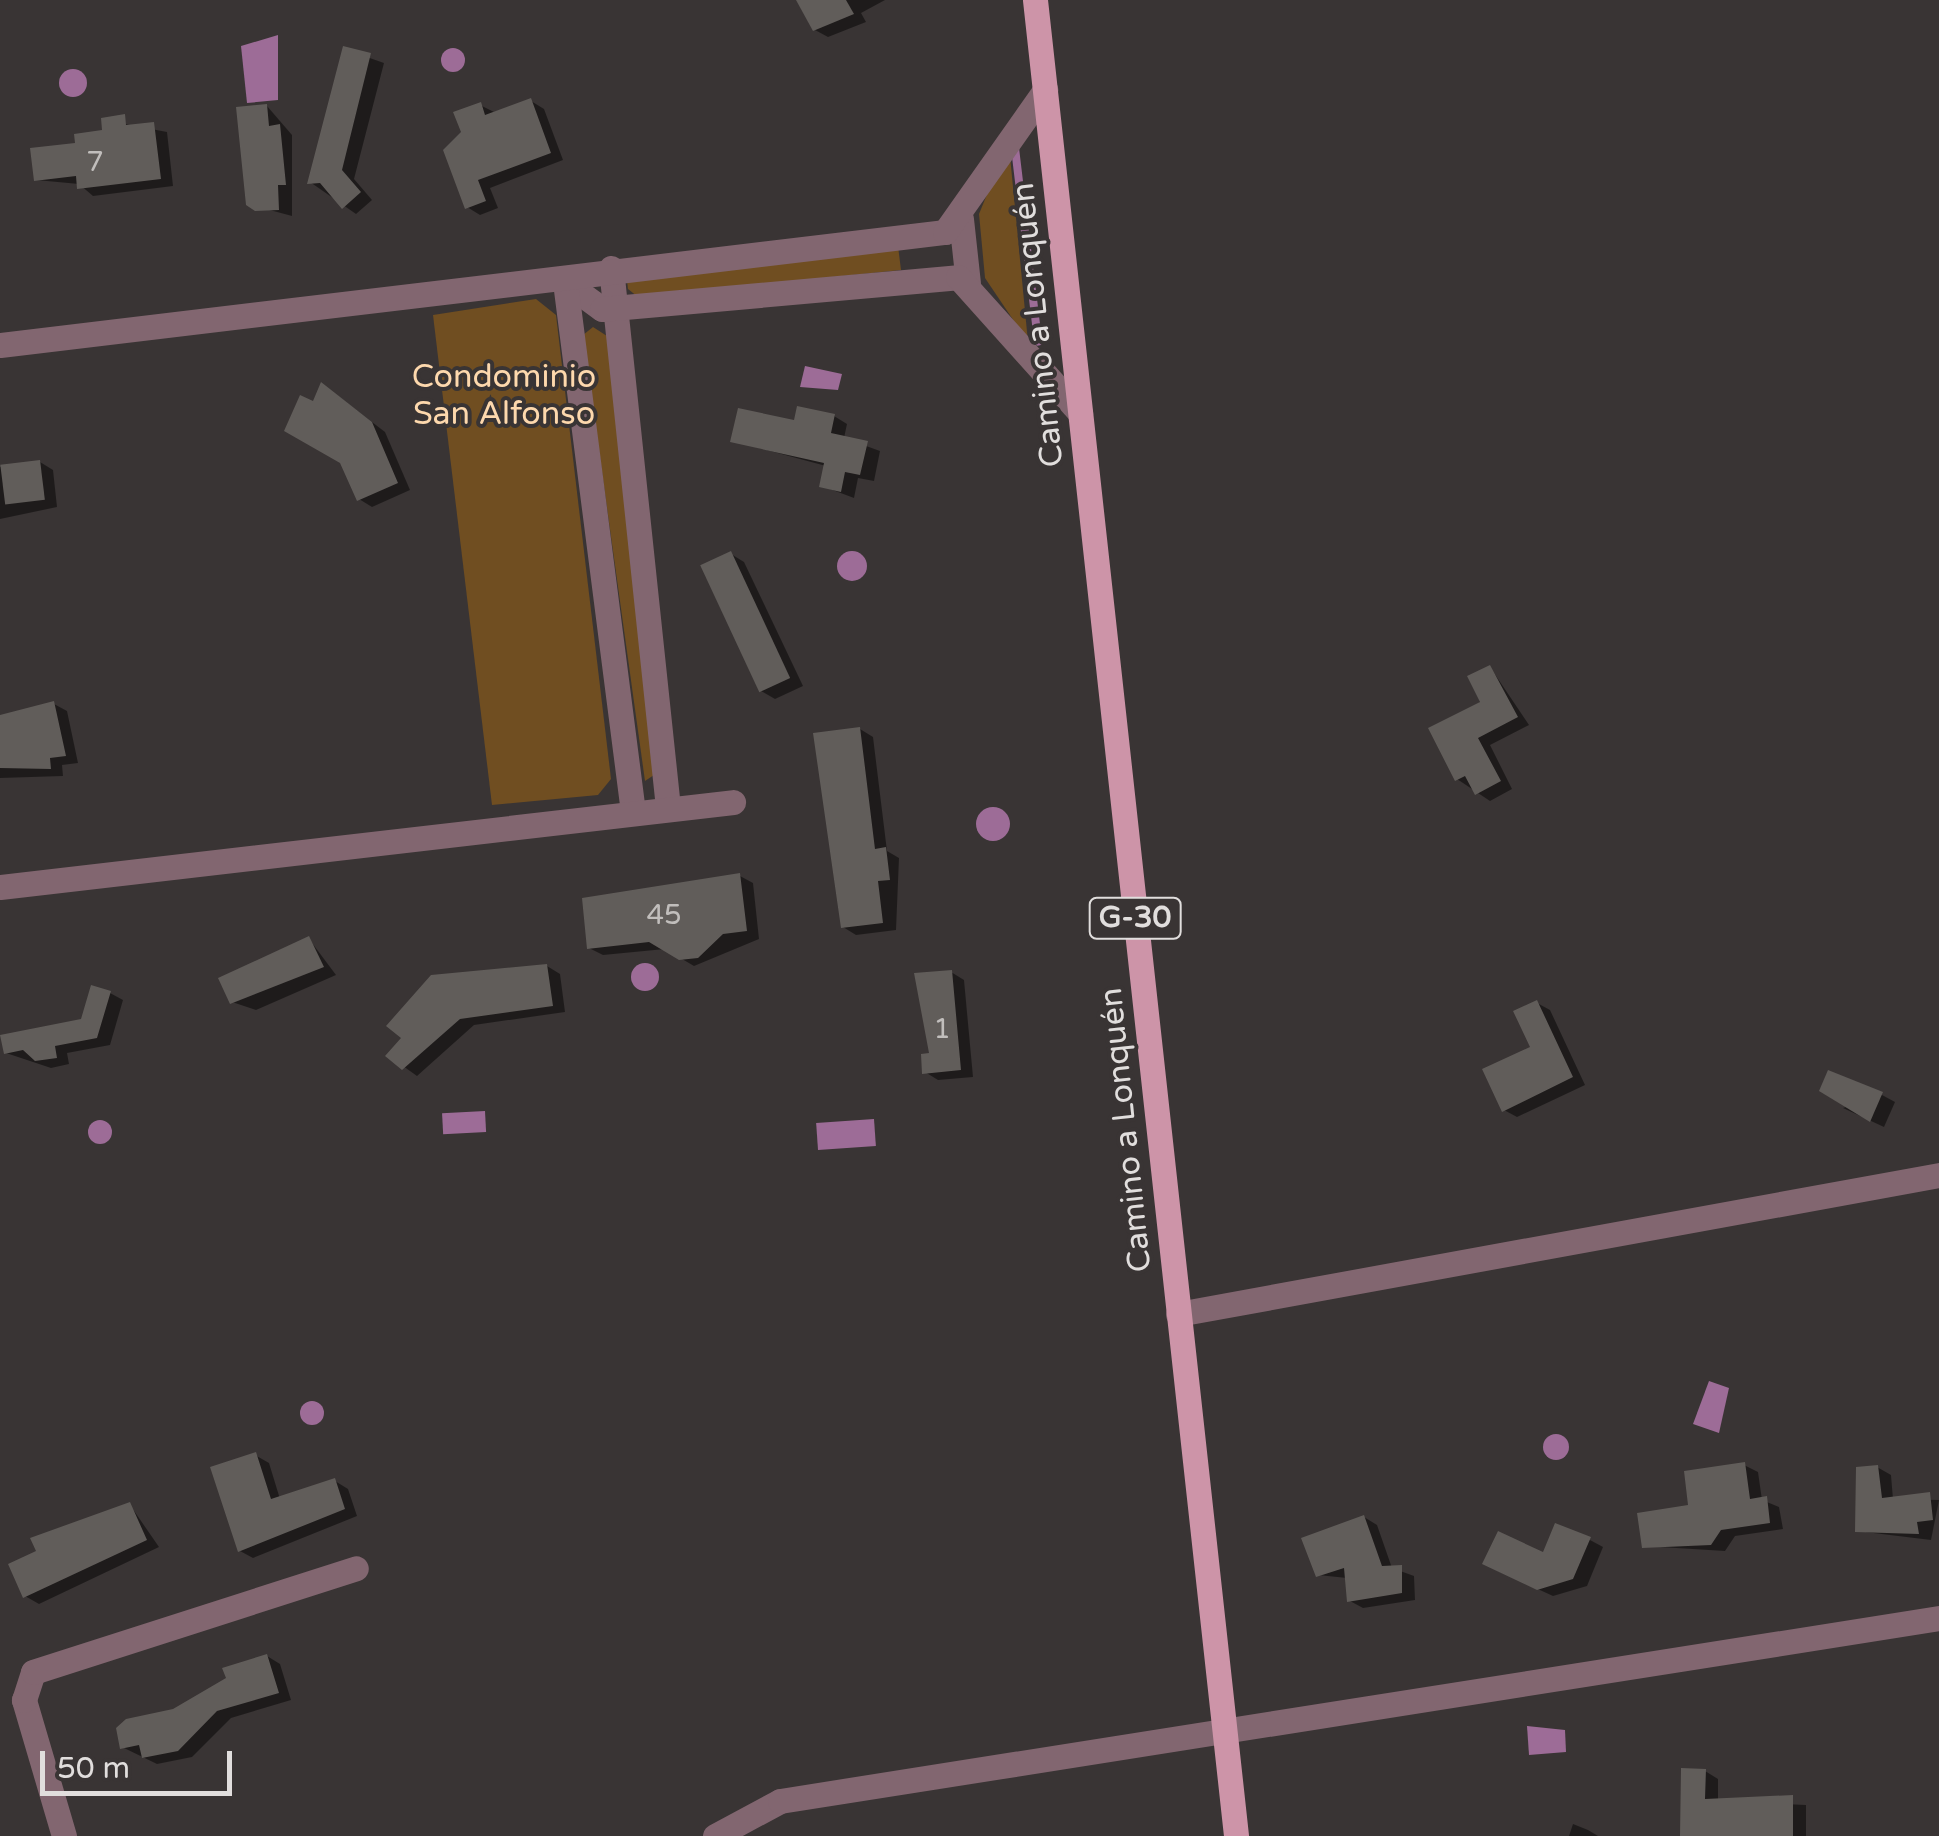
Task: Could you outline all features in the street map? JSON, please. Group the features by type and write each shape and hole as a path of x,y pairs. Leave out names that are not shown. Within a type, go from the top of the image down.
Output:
{"main road":[{"name":"Camino a Lonquén","path":"1034,0 1236,1836"}],"street":[{"path":"968,283 961,219 996,150 1044,90"},
{"path":"0,345 565,282 611,268 920,236 961,219"},
{"path":"611,268 668,808"},
{"path":"565,282 586,305 615,308 940,275 968,283 1080,413"},
{"path":"565,282 633,812"},
{"path":"0,887 733,802"},
{"path":"1178,1314 1939,1175"},
{"path":"64,1836 24,1700 33,1672 356,1568"},
{"path":"715,1836 780,1801 1225,1736 1939,1618"}],"green space":[{"path":"1003,155 1010,156 1028,342 985,278 979,214"},
{"path":"898,246 901,270 638,297 628,289 627,280"},
{"name":"Condominio San Alfonso","path":"536,299 556,315 611,779 598,795 492,805 433,315"},
{"path":"593,327 607,336 654,775 645,781 583,335"}],"shaded area":[{"path":"278,35 278,100 247,103 241,46"},
{"path":"453,48 462,51 462,69 453,72 444,69 441,60 444,51"},
{"path":"73,69 83,73 87,83 83,93 73,97 63,93 59,83 63,73"},
{"path":"805,366 842,374 838,390 800,387"},
{"path":"852,551 862,556 867,566 862,576 852,581 842,576 837,566 842,556"},
{"path":"993,807 1005,812 1010,824 1005,836 993,841 981,836 976,824 981,812"},
{"path":"645,963 655,967 659,977 655,987 645,991 635,987 631,977 635,967"},
{"path":"485,1111 486,1132 443,1134 442,1113"},
{"path":"874,1119 876,1146 818,1150 816,1123"},
{"path":"100,1120 112,1132 100,1144 88,1132"},
{"path":"1709,1381 1729,1388 1719,1433 1693,1424"},
{"path":"312,1401 321,1404 321,1422 312,1425 303,1422 300,1413 303,1404"},
{"path":"1556,1434 1566,1437 1566,1457 1556,1460 1546,1457 1543,1447 1546,1437"},
{"path":"1527,1726 1565,1730 1566,1752 1529,1755"}],"building":[{"path":"796,0 846,0 854,14 813,31"},
{"path":"343,46 371,53 342,170 361,192 342,209 320,183 307,184"},
{"path":"531,98 551,153 478,180 486,201 465,209 443,150 461,132 453,112 481,102 485,115"},
{"path":"267,104 269,126 280,124 286,185 278,185 279,210 255,211 246,205 236,107"},
{"path":"125,114 126,125 154,122 161,179 77,189 76,176 34,181 30,148 75,143 74,134 102,130 101,118"},
{"path":"321,382 372,422 398,483 357,501 340,463 284,431 300,395 313,401"},
{"path":"797,406 835,414 831,433 868,441 860,475 845,472 841,492 819,487 824,463 730,442 738,408 794,420"},
{"path":"40,460 45,500 5,505 0,465"},
{"path":"731,551 790,678 759,692 700,565"},
{"path":"1490,665 1518,717 1478,738 1501,781 1475,795 1465,776 1455,781 1428,728 1480,702 1467,676"},
{"path":"54,701 66,756 50,758 51,769 0,768 0,715"},
{"path":"860,727 875,849 886,847 890,880 878,881 883,923 841,928 813,733"},
{"path":"740,873 747,931 723,934 698,958 679,960 649,942 587,949 582,898"},
{"path":"309,936 324,967 230,1004 218,978"},
{"path":"547,964 553,1006 460,1019 402,1070 385,1056 401,1038 386,1026 431,975"},
{"path":"952,970 961,1070 922,1074 921,1054 929,1053 914,973"},
{"path":"91,985 111,991 97,1038 55,1046 57,1058 35,1061 23,1050 4,1054 0,1035 81,1019"},
{"path":"1537,1000 1573,1077 1502,1112 1482,1069 1530,1047 1513,1011"},
{"path":"1828,1070 1883,1092 1870,1122 1819,1091"},
{"path":"256,1452 271,1499 335,1478 345,1509 238,1552 210,1467"},
{"path":"1745,1462 1750,1499 1767,1496 1770,1523 1721,1530 1711,1545 1642,1548 1637,1513 1688,1505 1684,1471"},
{"path":"1878,1465 1882,1498 1930,1492 1933,1520 1917,1522 1919,1534 1855,1532 1856,1467"},
{"path":"130,1502 147,1540 23,1598 8,1564 36,1551 30,1538"},
{"path":"1364,1515 1382,1566 1402,1565 1402,1593 1347,1602 1344,1568 1316,1577 1301,1538"},
{"path":"1555,1523 1591,1537 1573,1579 1537,1590 1482,1564 1498,1531 1543,1552"},
{"path":"267,1654 279,1693 217,1711 178,1751 142,1758 139,1745 120,1749 116,1728 126,1719 173,1709 226,1678 222,1668"},
{"path":"1681,1768 1706,1769 1705,1799 1793,1795 1793,1836 1680,1836"}],"waterway":[{"path":"1015,148 1038,342"}]}
